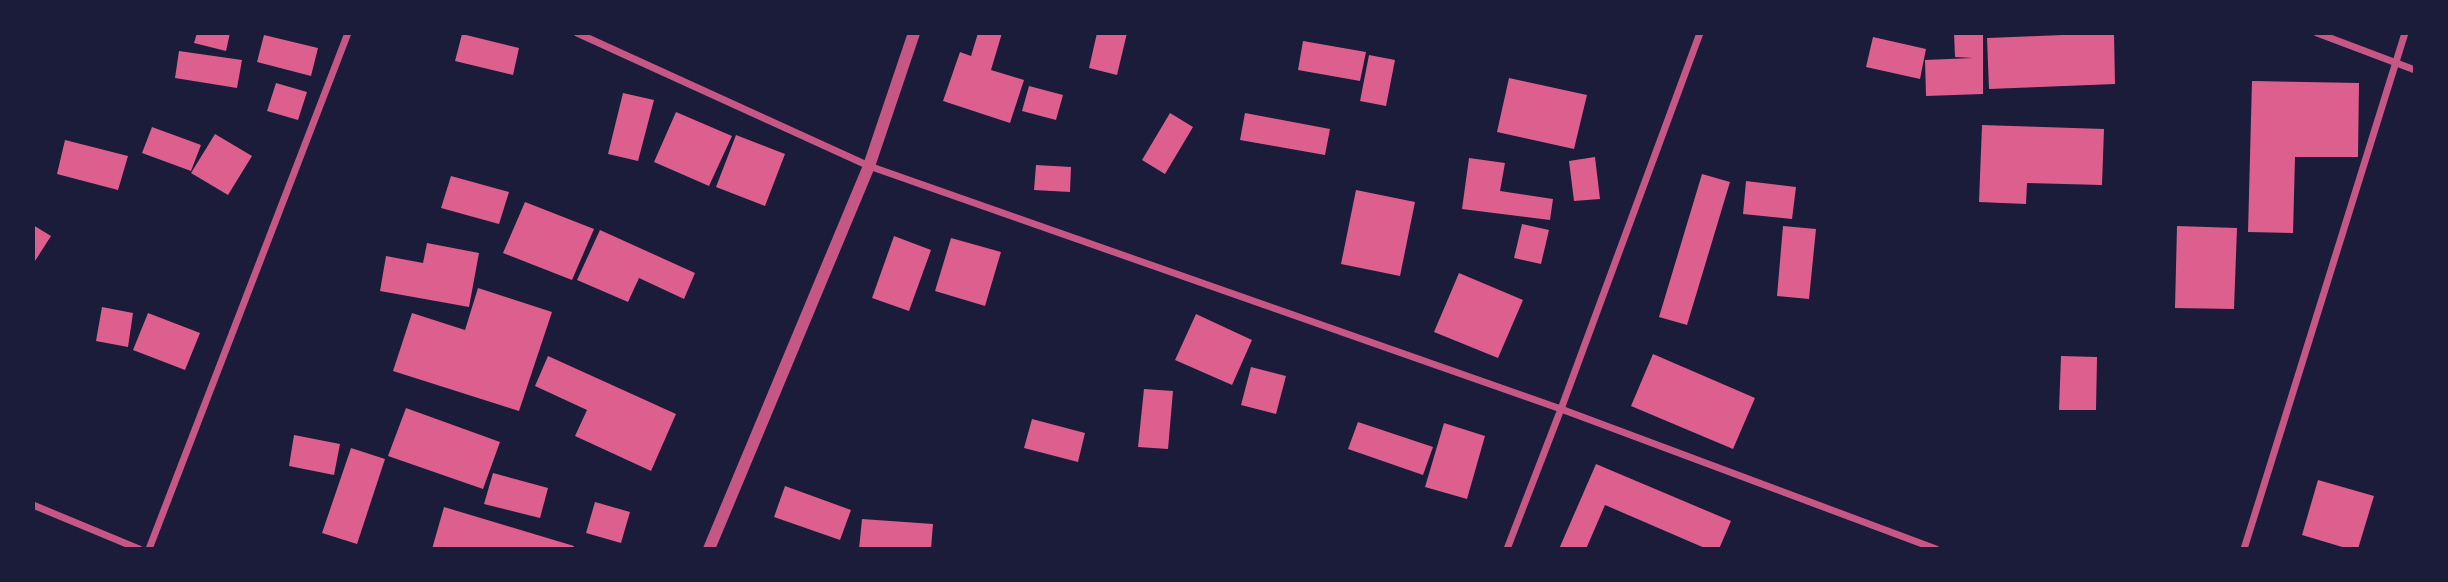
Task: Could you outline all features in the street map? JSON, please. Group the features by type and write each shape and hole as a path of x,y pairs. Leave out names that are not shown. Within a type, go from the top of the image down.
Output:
{"street":[{"path":"149,549 348,33"},
{"path":"577,33 869,166 1561,409 1936,549"},
{"path":"709,549 869,166 914,33"},
{"path":"1507,549 1700,33"},
{"path":"2317,33 2415,70"},
{"path":"2244,549 2405,33"},
{"path":"33,505 139,549"}],"building":[{"path":"197,33 230,33 226,51 194,43"},
{"path":"978,33 1002,33 991,70 1024,80 1010,123 943,101 960,52 971,56"},
{"path":"1097,33 1127,33 1117,75 1089,68"},
{"path":"1954,33 1983,33 1983,94 1926,96 1925,60 1973,58 1955,57"},
{"path":"2114,33 2115,84 1989,89 1987,38"},
{"path":"462,34 519,48 513,75 455,61"},
{"path":"264,35 318,48 311,76 257,62"},
{"path":"1873,37 1926,49 1920,79 1866,67"},
{"path":"1303,41 1366,52 1360,81 1298,70"},
{"path":"179,51 242,60 237,88 175,78"},
{"path":"1369,55 1395,60 1386,106 1360,101"},
{"path":"1509,78 1587,95 1574,149 1497,132"},
{"path":"2252,81 2359,83 2358,157 2295,157 2293,233 2248,232"},
{"path":"276,83 307,92 298,120 267,111"},
{"path":"1029,86 1063,95 1056,120 1022,111"},
{"path":"623,93 654,100 638,161 608,154"},
{"path":"676,112 732,136 709,186 654,162"},
{"path":"1170,113 1193,127 1165,174 1142,160"},
{"path":"1245,113 1330,129 1325,155 1240,140"},
{"path":"1982,125 2104,129 2102,185 2027,183 2026,204 1979,202"},
{"path":"152,127 201,145 191,171 142,153"},
{"path":"215,134 252,156 228,195 191,173"},
{"path":"736,135 785,154 765,206 716,187"},
{"path":"65,140 128,156 118,190 57,174"},
{"path":"1595,157 1600,199 1574,201 1569,161"},
{"path":"1469,158 1505,163 1500,191 1553,199 1550,220 1462,209"},
{"path":"1036,165 1071,167 1070,192 1034,190"},
{"path":"1702,174 1730,182 1687,325 1659,317"},
{"path":"451,176 509,192 499,224 441,208"},
{"path":"1746,181 1796,187 1792,219 1743,214"},
{"path":"1356,190 1415,202 1400,276 1341,264"},
{"path":"525,202 594,229 572,280 503,253"},
{"path":"1522,224 1549,230 1541,264 1514,258"},
{"path":"33,225 51,236 33,264"},
{"path":"1783,226 1816,229 1809,299 1777,296"},
{"path":"2177,226 2237,228 2234,309 2175,308"},
{"path":"600,230 695,273 684,299 639,278 628,302 577,280"},
{"path":"894,236 931,250 909,311 872,298"},
{"path":"951,238 1001,252 985,306 935,291"},
{"path":"427,243 479,253 469,307 380,291 386,256 423,263"},
{"path":"1459,273 1523,300 1498,358 1434,332"},
{"path":"478,288 552,312 519,411 393,371 412,313 465,330"},
{"path":"102,307 133,313 128,347 96,341"},
{"path":"148,313 200,333 185,370 133,350"},
{"path":"1196,314 1252,340 1232,385 1175,360"},
{"path":"1653,354 1755,398 1733,449 1631,406"},
{"path":"548,356 676,414 651,471 575,436 587,410 535,386"},
{"path":"2061,356 2097,357 2096,410 2059,410"},
{"path":"1251,367 1286,376 1276,414 1241,405"},
{"path":"1144,389 1173,391 1168,449 1138,447"},
{"path":"406,408 500,442 483,489 388,456"},
{"path":"1032,419 1085,433 1078,462 1024,448"},
{"path":"1358,422 1433,447 1423,475 1348,449"},
{"path":"1444,423 1485,436 1467,499 1425,487"},
{"path":"294,435 340,444 334,475 289,466"},
{"path":"351,448 385,459 357,544 322,533"},
{"path":"1596,464 1731,521 1719,549 1707,549 1605,505 1586,549 1559,549"},
{"path":"493,473 548,488 540,518 484,504"},
{"path":"2318,480 2374,496 2358,549 2349,549 2302,535"},
{"path":"785,486 851,510 840,540 774,517"},
{"path":"595,502 630,512 621,543 586,533"},
{"path":"444,507 574,546 573,549 432,549"},
{"path":"862,519 933,524 931,549 859,549"}]}
